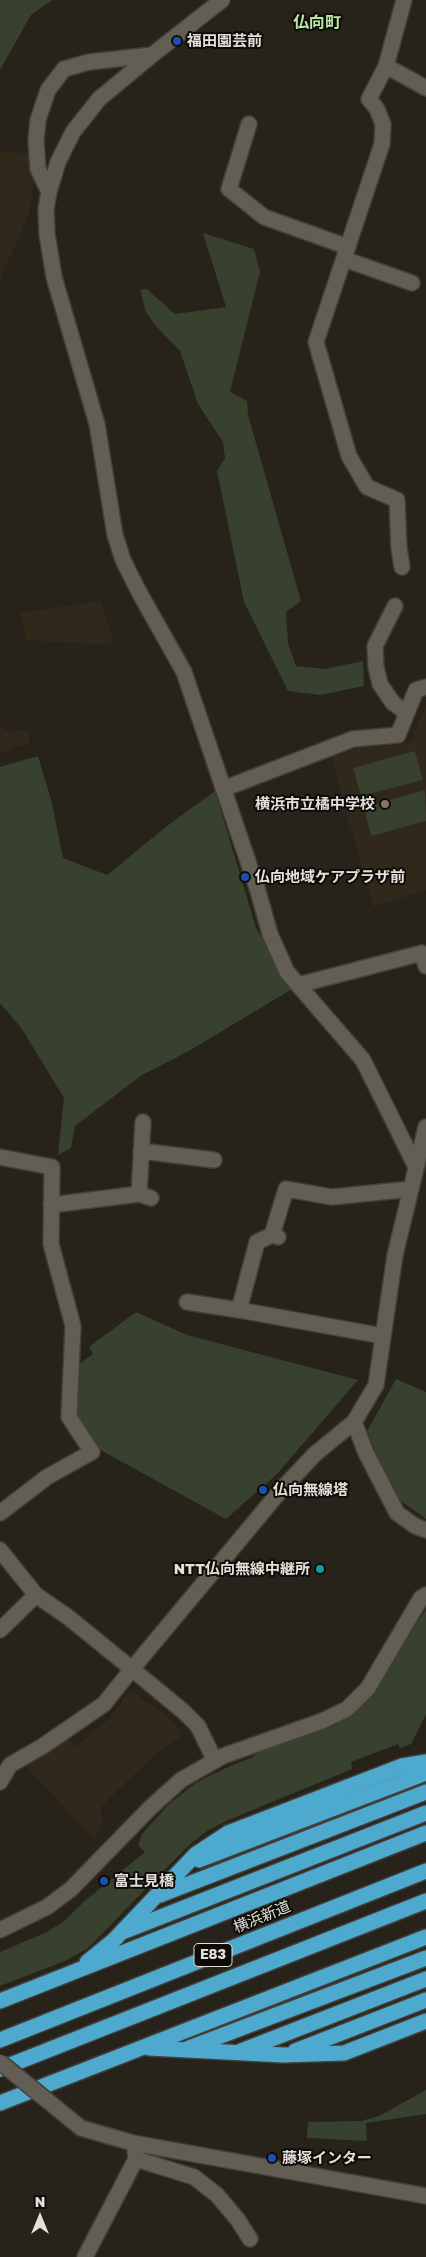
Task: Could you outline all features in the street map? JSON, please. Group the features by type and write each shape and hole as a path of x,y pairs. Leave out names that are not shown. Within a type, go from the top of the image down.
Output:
{"highway":[{"path":"76,1971 121,1932 196,1854 228,1833 402,1766 426,1762"},
{"path":"186,1865 426,1773"},
{"path":"154,1898 426,1792"},
{"path":"121,1932 426,1813"},
{"path":"0,2001 426,1833"},
{"name":"横浜新道","path":"0,2040 426,1871"},
{"name":"E83","path":"0,2068 426,1901"},
{"path":"0,2103 426,1938"},
{"path":"184,2050 426,1958"},
{"path":"235,2054 426,1979"},
{"path":"283,2056 426,2000"},
{"path":"143,2047 283,2056 344,2053 426,2021"}],"street":[{"path":"222,0 99,99 73,132 58,162 49,192 46,209 46,234 54,277 97,424 115,535 123,560 139,592 184,672 258,891 270,934 287,972 362,1060 416,1167"},
{"path":"402,567 399,548 397,500 367,487 348,456 316,342 382,144 383,124 377,109 369,98 386,66 404,0"},
{"path":"49,192 38,169 36,142 38,120 48,90 64,69 89,62 152,55"},
{"path":"386,66 426,88"},
{"path":"249,124 229,188 264,217 412,283"},
{"path":"395,606 375,646 376,667 380,684 393,704 407,713"},
{"path":"223,789 353,740 398,735 416,690 426,687"},
{"path":"298,986 422,953 426,966"},
{"path":"52,1205 145,1196 141,1151 142,1122"},
{"path":"0,1782 5,1764 43,1746 104,1704 282,1489 315,1454 354,1422 376,1386 395,1255 426,1128"},
{"path":"141,1151 214,1160"},
{"path":"0,1157 52,1167 51,1244 73,1326 69,1417 92,1452 47,1477 0,1513"},
{"path":"239,1310 257,1242 275,1236 286,1189 332,1197 411,1189"},
{"path":"187,1302 383,1336"},
{"path":"354,1422 366,1453 397,1513 415,1526 426,1530"},
{"path":"0,1550 36,1595 68,1617 184,1712 198,1726 215,1760"},
{"path":"0,1630 36,1595"},
{"path":"0,1930 47,1907 71,1889 151,1807 181,1780 215,1760 322,1721 347,1709 368,1688 422,1598 426,1595"},
{"path":"0,2062 81,2128 133,2142 426,2196"},
{"path":"85,2257 136,2159 133,2142"},
{"path":"136,2159 194,2177 217,2195 250,2238"}],"shaded area":[{"path":"0,151 33,154 34,178 29,214 0,280"},
{"path":"100,601 114,641 109,645 26,640 20,613"},
{"name":"横浜市立橘中学校","path":"426,705 426,890 373,907 331,757 357,748 410,743"},
{"path":"0,726 8,731 29,730 29,745 14,746 0,754"},
{"path":"130,1690 162,1712 182,1732 181,1737 152,1757 101,1807 102,1823 94,1839 23,1763 66,1735 75,1747 109,1719"}],"green space":[{"path":"0,0 52,0 31,15 0,70"},
{"path":"203,233 254,249 260,272 230,392 247,401 248,415 301,601 286,612 288,643 296,666 325,669 363,661 364,686 320,695 288,691 244,602 217,471 225,458 223,442 198,404 180,351 155,325 146,312 140,290 147,289 175,314 226,307"},
{"path":"415,751 423,780 361,796 353,768"},
{"path":"38,756 52,803 63,858 107,875 167,826 215,791 256,928 292,989 189,1051 142,1075 75,1126 71,1148 58,1155 64,1098 22,1029 0,1003 0,767"},
{"path":"425,790 426,821 371,836 364,807"},
{"path":"136,1312 187,1335 358,1380 277,1474 226,1519 93,1446 73,1415 75,1367 93,1354 89,1347"},
{"path":"396,1379 426,1392 426,1519 394,1496 367,1431"},
{"path":"426,1609 426,1714 411,1744 400,1748 398,1744 351,1762 352,1769 226,1821 207,1831 189,1845 88,1948 65,1961 0,1986 0,1952 47,1932 64,1921 86,1900 145,1852 138,1845 142,1834 169,1804 197,1782 253,1757 259,1751 336,1725 366,1702"},
{"path":"426,2090 426,2114 366,2123 367,2141 307,2138 308,2122 361,2121 379,2116"}],"place":[{"name":"福田園芸前","path":"177,41"},
{"name":"横浜市立橘中学校","path":"385,804"},
{"name":"仏向地域ケアプラザ前","path":"245,877"},
{"name":"仏向無線塔","path":"263,1490"},
{"name":"NTT仏向無線中継所","path":"320,1569"},
{"name":"富士見橋","path":"104,1881"},
{"name":"藤塚インター","path":"272,2158"}],"district":[{"name":"仏向町","path":"317,23"}]}
